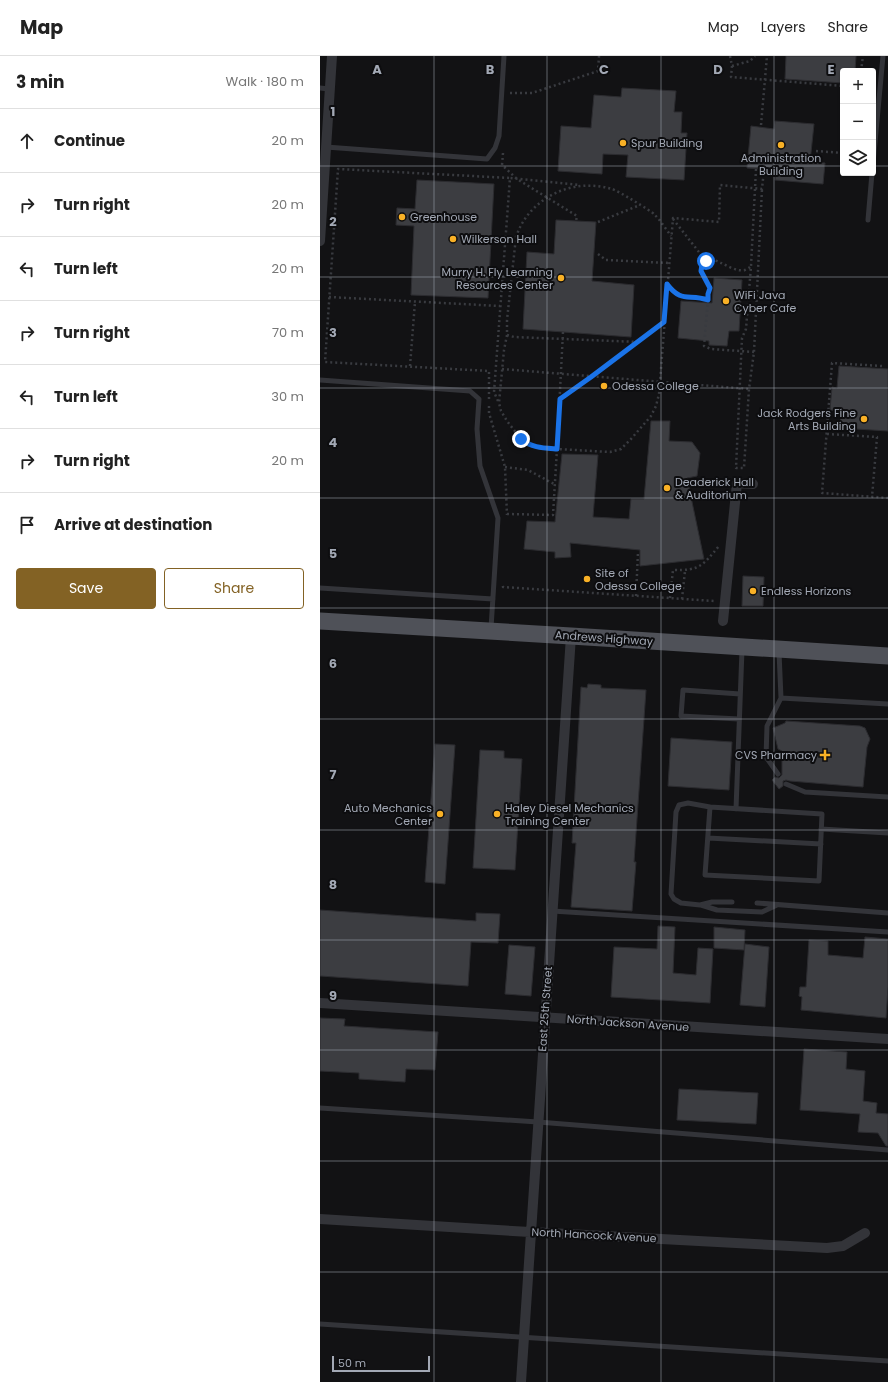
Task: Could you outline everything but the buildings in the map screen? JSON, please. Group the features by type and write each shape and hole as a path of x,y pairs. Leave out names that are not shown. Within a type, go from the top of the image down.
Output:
{"main road":[{"name":"Andrews Highway","path":"320,621 888,656"}],"street":[{"path":"320,241 326,147 324,128 325,88 332,56"},
{"path":"722,621 737,483 753,484"},
{"name":"East 25th Street","path":"521,1382 544,1017 571,636"},
{"name":"North Jackson Avenue","path":"320,1003 888,1039"},
{"name":"North Hancock Avenue","path":"320,1219 827,1248 843,1246 865,1233"}],"lane":[{"path":"326,147 487,158 495,148 499,136 504,56"},
{"path":"875,140 883,56"},
{"path":"868,220 872,176"},
{"path":"320,380 470,391 479,399 477,429 480,466 498,518 491,631"},
{"path":"320,588 493,599"},
{"path":"736,809 742,647"},
{"path":"778,774 766,757 767,726 781,698 779,649"},
{"path":"739,719 681,716 682,690 740,694"},
{"path":"781,698 888,704"},
{"path":"786,784 805,792 888,797"},
{"path":"710,807 705,875 819,881 822,814 710,807 688,803 679,805 676,812 671,894 674,899 681,903 700,905 717,910 762,912 777,905"},
{"path":"821,829 888,833"},
{"path":"708,838 821,844"},
{"path":"700,905 712,902 732,902"},
{"path":"757,903 888,913"},
{"path":"552,911 888,932"},
{"path":"320,1108 538,1122 888,1150"},
{"path":"320,1324 888,1361"}],"path":[{"path":"509,93 532,93 598,71 599,56"},
{"path":"730,56 732,66 731,77 840,86"},
{"path":"732,66 750,61 755,56"},
{"path":"761,125 767,56"},
{"path":"861,68 863,56"},
{"path":"508,100 510,86"},
{"path":"504,150 502,165 517,179 577,216 576,221"},
{"path":"816,151 840,153"},
{"path":"338,169 510,178 613,189 654,213 671,236"},
{"path":"756,169 746,328 742,338 736,468 744,468 749,389 754,352 764,169"},
{"path":"510,178 494,392 499,402 501,411 513,431 528,445 537,448 610,452 621,449 652,416 656,406 660,382 673,218"},
{"path":"673,218 719,222 720,185 762,189"},
{"path":"499,402 516,238 519,227 524,218 542,201 564,189 584,186"},
{"path":"598,222 640,205"},
{"path":"673,218 706,261"},
{"path":"598,254 606,260 669,263"},
{"path":"751,266 745,270 735,270 726,267 716,260 710,260 706,261 702,265 701,271 710,288 708,294 704,346 711,349 754,352"},
{"path":"667,284 674,293 684,297 708,300"},
{"path":"329,297 500,306"},
{"path":"410,366 415,302"},
{"path":"560,399 664,322"},
{"path":"507,514 553,515 563,332"},
{"path":"507,335 514,337 639,342"},
{"path":"882,366 832,363 822,494 888,498"},
{"path":"502,369 749,389"},
{"path":"827,434 877,437 872,497"},
{"path":"505,467 528,470 555,484"},
{"path":"670,598 673,570 685,571 703,566 732,532"},
{"path":"636,596 638,552"},
{"path":"682,599 685,571"}],"place":[{"name":"Spur Building","path":"623,143"},
{"name":"Administration Building","path":"781,145"},
{"name":"Greenhouse","path":"402,217"},
{"name":"Wilkerson Hall","path":"453,239"},
{"name":"Murry H. Fly Learning Resources Center","path":"561,278"},
{"name":"WiFi Java Cyber Cafe","path":"726,301"},
{"name":"Odessa College","path":"604,386"},
{"name":"Jack Rodgers Fine Arts Building","path":"864,419"},
{"name":"Deaderick Hall & Auditorium","path":"667,488"},
{"name":"Site of Odessa College","path":"587,579"},
{"name":"Endless Horizons","path":"753,591"},
{"name":"CVS Pharmacy","path":"825,755"},
{"name":"Auto Mechanics Center","path":"440,814"},
{"name":"Haley Diesel Mechanics Training Center","path":"497,814"}],"route":[{"path":"521,439 528,445 537,448 557,449 560,399 664,322 667,284 674,293 684,297 704,298 708,300 710,288 701,271 702,265 706,261"}]}
